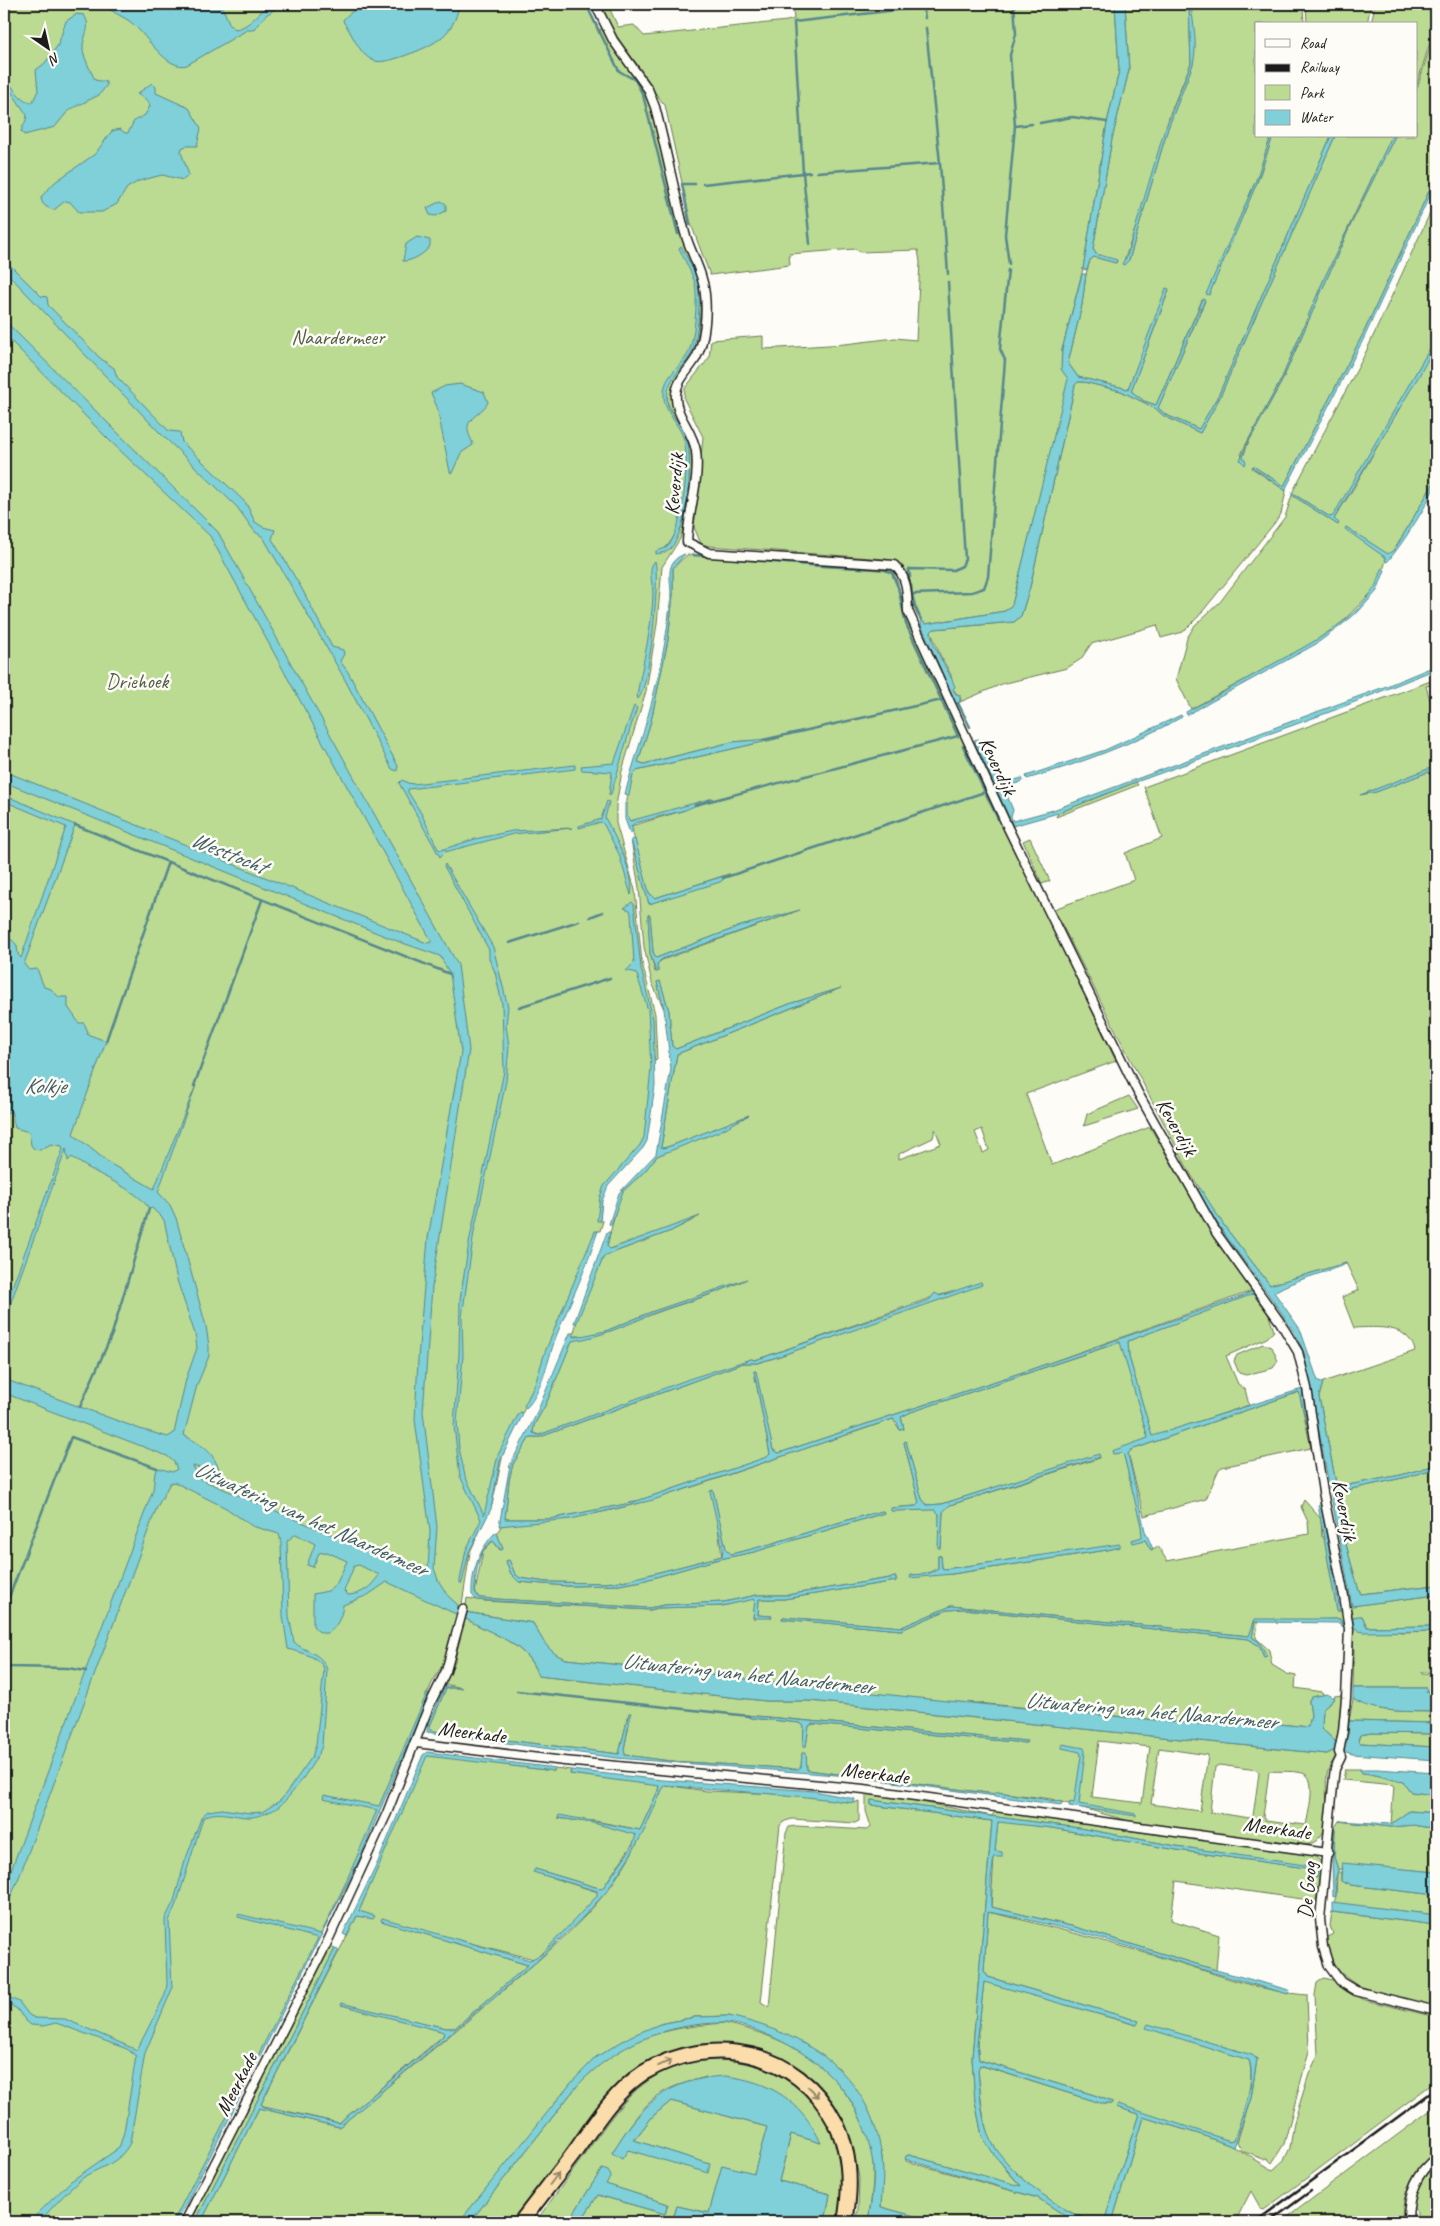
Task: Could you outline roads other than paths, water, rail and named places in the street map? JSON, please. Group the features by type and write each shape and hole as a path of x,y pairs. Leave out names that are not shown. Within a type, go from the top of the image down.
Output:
{"highway":[{"path":"521,2222 603,2113 622,2091 642,2074 667,2061 690,2053 713,2051 754,2055 778,2065 802,2081 822,2101 836,2123 845,2151 850,2183 844,2222"}],"street":[{"name":"Keverdijk","path":"595,4 614,40 648,88 655,107 685,233 704,288 703,327 699,350 682,378 675,395 680,412 692,436 696,453 694,488 687,542 709,552 894,565 901,571 905,582 908,611 1008,828 1138,1093 1217,1234 1280,1322 1298,1352 1307,1388 1323,1492 1344,1596 1349,1648 1346,1698"},
{"name":"Meerkade","path":"184,2222 325,1947 387,1813 429,1706 446,1671 463,1609"},
{"name":"De Goog","path":"1346,1698 1338,1752 1341,1757 1334,1776 1328,1853 1320,1919 1323,1947 1329,1966 1342,1982 1356,1992 1436,2012"},
{"name":"Meerkade","path":"416,1742 564,1761 864,1788 1328,1853"},
{"path":"1408,2222 1409,2195 1418,2178 1436,2158"}],"water":[{"path":"104,4 221,4 230,25 235,29 248,24 268,7 283,4 266,15 253,30 247,30 187,65 180,65 172,63 165,58 139,29"},
{"path":"360,4 459,4 457,15 447,33 431,45 392,60 381,62 370,59 365,55 344,23 343,20"},
{"path":"1115,4 1125,4 1129,70 1112,139 1093,249 1096,254 1117,260 1116,263 1094,257 1090,260 1087,270 1083,269 1107,123 1119,71"},
{"path":"1189,4 1191,4 1195,34 1193,64 1168,128 1129,260 1124,265 1122,264 1127,256 1164,132 1191,63"},
{"path":"77,14 84,15 87,23 83,46 87,63 95,80 106,82 107,85 99,95 69,110 55,127 24,135 21,131 27,115 4,81 4,74 19,96 32,103 38,91 36,70 45,63 58,45 66,21"},
{"path":"152,83 156,87 156,93 189,108 201,128 197,146 182,148 181,152 189,175 183,180 162,175 139,181 127,188 117,204 102,212 79,212 70,202 65,201 54,210 45,206 41,197 55,182 95,154 112,131 120,129 128,133 134,121 145,115 150,106 148,101 137,94"},
{"path":"1270,138 1272,138 1258,180 1209,295 1206,294 1257,178"},
{"path":"1330,138 1334,138 1219,399 1200,433 1164,416 1155,408 1121,391 1084,382 1078,382 1075,385 1030,587 1021,616 1014,622 934,629 931,632 938,653 955,687 953,689 956,694 960,695 960,702 956,704 921,625 921,620 926,624 1005,611 1012,605 1068,379 1061,369 1062,350 1082,274 1086,274 1082,305 1068,363 1078,377 1128,389 1166,288 1169,289 1131,391 1144,401 1156,405 1203,299 1205,300 1158,408 1166,415 1199,429 1219,394"},
{"path":"1391,138 1394,138 1350,226 1282,381 1247,445 1243,457 1246,462 1245,465 1240,460 1250,437 1281,380 1324,279"},
{"path":"1436,176 1436,182 1363,340 1286,491 1252,467 1284,486 1363,334"},
{"path":"441,201 446,204 446,211 436,216 430,215 427,208"},
{"path":"417,237 430,240 430,246 418,256 403,261 406,244"},
{"path":"681,246 693,269 698,284 698,321 693,350 672,380 667,398 669,409 687,439 689,450 688,496 676,540 670,549 656,554 656,551 667,547 673,539 684,495 686,449 682,434 668,411 664,399 667,381 689,351 695,321 695,283 679,248"},
{"path":"4,259 41,296 47,297 48,305 100,358 114,368 117,377 169,431 180,432 182,442 246,503 255,522 263,527 275,530 272,539 302,589 332,647 343,650 344,654 340,661 348,672 398,766 397,771 392,769 344,678 263,537 255,532 237,507 160,433 4,270"},
{"name":"Kolkje","path":"4,320 218,532 458,965 469,1050 432,1287 423,1412 437,1527 434,1568 438,1580 448,1596 458,1605 458,1615 387,1582 368,1595 343,1605 340,1617 333,1629 324,1633 319,1631 313,1626 313,1594 328,1591 336,1585 347,1561 327,1552 319,1553 313,1567 307,1565 315,1544 296,1534 287,1541 289,1616 294,1642 318,1656 325,1664 327,1670 322,1746 302,1779 277,1808 265,1814 252,1817 214,1814 203,1818 178,1899 169,1921 172,1989 145,2053 130,2143 126,2150 116,2159 87,2175 76,2184 39,2222 29,2222 71,2181 119,2148 124,2132 136,2056 127,2049 56,2023 43,2026 31,2025 17,2009 4,2001 4,1995 19,2002 29,2015 35,2018 65,2019 137,2050 165,1995 167,1985 165,1919 174,1901 185,1861 202,1816 208,1811 222,1809 250,1813 262,1812 281,1800 312,1757 316,1745 324,1669 314,1658 288,1649 283,1616 281,1542 279,1534 252,1526 226,1508 174,1482 170,1483 157,1507 18,1880 4,1912 4,1889 153,1490 155,1472 159,1468 172,1472 177,1469 174,1462 167,1456 4,1393 4,1379 140,1429 168,1437 174,1433 186,1379 197,1348 195,1334 177,1280 164,1220 126,1188 72,1157 68,1161 66,1149 12,1299 4,1329 4,1309 63,1149 62,1146 51,1144 40,1150 34,1149 31,1145 29,1132 15,1128 11,1111 4,1114 4,976 7,968 4,961 4,934 16,944 21,958 66,827 4,801 4,795 75,825 24,964 29,970 37,969 44,987 51,989 59,997 68,997 68,1007 79,1023 84,1023 87,1034 106,1041 73,1134 109,1163 154,1189 196,1085 158,1192 170,1205 176,1218 206,1326 209,1346 209,1356 197,1385 184,1435 207,1450 215,1460 221,1474 193,1466 200,1479 425,1574 428,1571 430,1531 415,1420 418,1359 428,1238 461,1052 450,974 440,956 397,941 4,782 4,771 427,943 432,942 210,536 108,439 4,334","holes":["359,1565 379,1575 370,1586 362,1591 348,1595 344,1591 354,1566"]},
{"path":"1436,338 1436,344 1420,374 1334,519 1339,523 1338,525 1292,495 1292,493 1330,517 1333,516"},
{"path":"460,384 484,392 488,402 470,422 468,432 473,445 461,453 452,473 450,472 437,407 431,393 445,386"},
{"path":"1436,479 1424,508 1400,546 1387,562 1385,561 1386,558 1345,529 1346,527 1388,554 1395,549"},
{"path":"685,554 673,568 673,595 668,640 651,721 638,762 644,764 732,742 780,738 636,771 633,775 629,795 625,794 660,667 671,595 671,566 678,557"},
{"path":"655,561 656,588 653,632 646,675 638,699 637,695 651,619 653,594 651,568"},
{"path":"1382,568 1385,570 1377,591 1358,612 1339,627 1316,644 1187,715 1186,712 1304,647 1338,625 1366,599 1376,584"},
{"path":"1435,666 1436,669 1335,710 1136,782 1058,813 1013,826 974,740 979,739 1000,782 1003,783 1022,778 1023,781 1004,788 1013,810 1011,817 1013,821 1053,810 1384,687"},
{"path":"634,706 637,708 611,794 609,795 612,772 582,770 581,766 614,763"},
{"path":"1181,715 1182,717 1126,744 1027,779 1026,776 1105,750"},
{"path":"575,765 575,769 408,789 438,849 441,850 475,839 512,831 572,828 513,834 445,852 440,857 399,783 402,780 413,784"},
{"path":"1436,766 1436,769 1376,792 1360,795"},
{"path":"713,798 685,810 635,823 631,826 633,831 630,833 625,819 625,803 627,803 627,816 630,821"},
{"path":"607,801 609,802 605,818 628,867 632,887 631,895 619,854 604,825 601,822 579,828 579,826 601,819"},
{"path":"635,839 649,893 655,898 730,874 720,882 649,904 631,840"},
{"path":"445,864 493,947 508,1007 506,1025 509,1046 506,1081 474,1232 462,1317 463,1356 457,1422 459,1448 465,1476 484,1515 498,1455 519,1413 523,1414 500,1461 491,1509 469,1552 462,1583 460,1583 460,1580 466,1550 481,1520 460,1476 454,1426 459,1354 460,1300 469,1243 504,1071 502,1004 495,972 489,959 489,950 444,866"},
{"path":"632,902 634,904 641,968 653,1019 655,1086 647,1141 643,1148 608,1186 602,1201 600,1221 597,1221 600,1197 604,1186 640,1145 644,1137 651,1068 648,1010 637,975 634,972 626,971 634,963 631,914 630,910 624,908"},
{"path":"800,910 662,959 657,964 658,972 656,972 650,953 648,915 650,915 653,952 656,958 741,926"},
{"path":"660,981 669,1011 672,1046 676,1049 792,1003 841,988 677,1054 661,1147 673,1145 749,1115 720,1131 657,1156 644,1172 623,1191 611,1225 609,1224 619,1193 656,1154 671,1069 664,1009 657,982"},
{"path":"1200,1188 1225,1227 1270,1285 1346,1263 1337,1268 1282,1287 1274,1292 1300,1329 1318,1381 1323,1382 1319,1397 1336,1483 1343,1486 1401,1475 1436,1465 1436,1468 1407,1477 1342,1491 1340,1510 1342,1524 1359,1591 1361,1594 1436,1585 1436,1595 1352,1606 1304,1353 1287,1321 1212,1215 1196,1189"},
{"path":"700,1216 671,1231 604,1256 576,1324 574,1323 607,1232 610,1232 607,1246 610,1249"},
{"path":"595,1231 598,1231 557,1334 541,1384 532,1402 526,1408 524,1406 535,1384 545,1352"},
{"path":"747,1279 712,1294 652,1314 613,1330 593,1337 572,1341 546,1404 534,1425 533,1433 539,1435 689,1379 751,1359 755,1360 929,1300 935,1293 940,1296 981,1282 982,1285 774,1358 757,1363 743,1363 540,1437 530,1437 513,1464 509,1480 505,1519 550,1519 631,1503 767,1457 770,1454 754,1371 756,1371 773,1450 779,1453 1032,1369 1243,1296 1252,1291 1247,1280 1262,1306 1253,1294 1128,1341 1129,1357 1152,1436 1302,1389 1313,1449 1299,1392 1131,1450 1128,1454 1145,1531 1153,1549 1151,1550 1145,1540 1133,1543 1132,1540 1142,1537 1141,1526 1124,1456 1121,1453 1113,1454 1112,1451 1148,1438 1120,1342 911,1412 901,1417 904,1429 900,1430 897,1422 893,1419 653,1500 571,1519 499,1526 510,1465 535,1417 570,1333 573,1333 573,1336 576,1337 606,1331 651,1312"},
{"path":"906,1441 922,1499 927,1505 942,1504 1099,1454 1100,1457 950,1505 943,1512 941,1548 938,1548 939,1514 935,1510 891,1511 891,1508 916,1506 919,1503 904,1442"},
{"path":"713,1490 726,1549 731,1554 845,1521 883,1511 884,1513 754,1552 715,1560 642,1581 619,1585 568,1586 519,1582 511,1574 506,1561 509,1560 515,1574 520,1578 546,1582 606,1583 628,1580 722,1556 723,1550 710,1491"},
{"path":"1318,1505 1321,1505 1340,1611 1337,1611"},
{"path":"497,1533 503,1549 501,1550 493,1541 481,1556 478,1564 475,1592 479,1598 649,1608 665,1605 724,1602 757,1595 787,1595 896,1577 896,1581 784,1599 759,1599 758,1615 772,1616 771,1618 753,1618 755,1599 722,1606 658,1608 650,1610 477,1600 472,1595 472,1587 477,1562 489,1539"},
{"path":"1120,1544 1120,1547 1107,1550 952,1574 910,1578 911,1575 935,1571 938,1568 938,1556 941,1556 942,1568 945,1569"},
{"path":"951,1606 1249,1636 1255,1619 1340,1619 1343,1626 1340,1623 1255,1622 1252,1637 1259,1642 1267,1656 1264,1657 1259,1646 1249,1639 964,1609 947,1610 901,1630 782,1619 783,1617 902,1627"},
{"path":"465,1612 533,1623 550,1649 566,1659 937,1700 1211,1725 1224,1719 1230,1719 1308,1727 1311,1716 1309,1701 1312,1697 1327,1694 1335,1698 1323,1708 1322,1729 1338,1744 1345,1741 1349,1721 1436,1723 1436,1734 1371,1733 1360,1735 1358,1740 1360,1743 1436,1747 1436,1760 1352,1754 1337,1749 1327,1754 810,1701 766,1701 538,1676 533,1664 517,1647 463,1617"},
{"path":"1362,1616 1367,1627 1436,1626 1436,1631 1359,1631 1353,1626 1353,1617"},
{"path":"445,1686 462,1688 446,1688 430,1726 430,1730 433,1731 619,1754 629,1713 631,1713 624,1749 625,1755 670,1761 798,1769 801,1767 802,1753 806,1753 807,1770 995,1794 997,1792 1062,1802 1061,1805 849,1776 616,1758 427,1732 428,1725"},
{"path":"1353,1688 1426,1688 1427,1692 1436,1692 1436,1712 1393,1711 1372,1707 1353,1699"},
{"path":"427,1693 429,1694 359,1860 177,2222 173,2222 246,2079 248,2074 246,2070 250,2071 318,1938 238,1917 238,1914 321,1934 377,1810 323,1799 324,1795 379,1806"},
{"path":"743,1715 1027,1741 1026,1743 813,1724 809,1726 806,1746 803,1746 804,1726 800,1723 752,1718"},
{"path":"1062,1744 1084,1748 1079,1804 1136,1814 1136,1816 1069,1806 1070,1802 1074,1803 1081,1756 1080,1752 1062,1748"},
{"path":"427,1752 555,1768 554,1771 427,1756 359,1911 375,1916 373,1919 357,1916 347,1936 343,1934 377,1864 423,1755"},
{"path":"1360,1769 1436,1773 1436,1795 1411,1792 1403,1782 1362,1773"},
{"path":"571,1770 663,1780 814,1791 855,1799 854,1803 664,1785 644,1831 607,1891 536,1962 339,2127 259,2108 201,2222 195,2222 335,1949 339,1950 261,2104 264,2107 339,2123 436,2043 443,2036 444,2032 341,2005 341,2003 446,2028 455,2028 528,1965 381,1921 382,1918 530,1960 542,1954 597,1896 597,1891 533,1872 535,1869 602,1889 632,1847 636,1835 594,1823 558,1818 559,1815 640,1830 659,1786 570,1774"},
{"path":"871,1800 1079,1828 1176,1846 1318,1867 1317,1878 1314,1877 1313,1869 1177,1850 1052,1828 998,1822 995,1851 1002,1852 1002,1857 994,1857 991,1880 991,1907 1075,1927 1289,1990 1288,1994 1064,1928 988,1912 984,1971 988,1977 1139,2021 1137,2025 984,1982 977,2044 979,2060 1112,2102 1111,2104 1103,2104 980,2065 978,2070 981,2103 988,2134 1005,2161 1032,2187 1064,2208 1092,2222 1075,2222 1038,2198 905,2159 909,2155 1021,2186 995,2156 982,2136 975,2101 972,2058 992,1821 871,1805"},
{"path":"1409,1811 1436,1813 1436,1829 1413,1825 1391,1827 1339,1821 1391,1824"},
{"path":"1335,1827 1334,1857 1338,1870 1335,1881 1336,1896 1333,1897 1332,1851"},
{"path":"1342,1863 1436,1872 1436,1895 1350,1885 1341,1881"},
{"path":"1332,1902 1436,1915 1436,1925 1332,1912"},
{"path":"729,2016 783,2034 808,2046 830,2061 849,2080 864,2102 875,2128 883,2164 881,2207 936,2222 868,2222 873,2182 872,2158 860,2117 850,2099 824,2069 790,2046 753,2029 723,2023 702,2024 662,2032 625,2048 608,2059 577,2086 470,2222 459,2222 571,2083 596,2057 631,2036 660,2024 695,2017"},
{"path":"1148,2024 1252,2055 1257,2059 1251,2098 1234,2147 1143,2117 1112,2222 1104,2222 1139,2114 1116,2107 1118,2104 1230,2141 1234,2140 1250,2089 1251,2069 1249,2060 1146,2028"},
{"path":"725,2076 770,2088 794,2105 813,2128 821,2143 791,2134 779,2181 830,2194 825,2222 672,2222 677,2206 709,2213 722,2165 754,2173 767,2127 671,2101 653,2116 634,2140 710,2164 708,2173 628,2150 622,2159 612,2153 634,2121 657,2098 671,2089 687,2083 704,2078"},
{"path":"602,2169 608,2171 611,2176 606,2184 668,2204 665,2214 598,2195 580,2222 568,2222"}],"waterway":[{"path":"586,4 619,71 635,80 643,95 678,234"},
{"path":"810,172 803,173 794,22 923,7 923,4"},
{"path":"1009,264 1005,235 1015,126 1010,55 1016,34 1014,4"},
{"path":"923,7 925,18"},
{"path":"926,28 940,163 948,274"},
{"path":"1040,123 1072,117 1107,122"},
{"path":"1015,126 1032,124"},
{"path":"817,172 940,163"},
{"path":"703,184 803,173 810,244"},
{"path":"690,225 682,184 695,184"},
{"path":"911,585 912,594 972,592 984,588 988,577 1005,360 1000,349 1008,270"},
{"path":"910,577 909,569 953,570 962,566 965,559 948,282"},
{"path":"693,555 709,556"},
{"path":"695,805 958,736 906,624 898,587 892,573 883,569 737,559"},
{"path":"912,594 921,620"},
{"path":"763,740 942,700"},
{"path":"958,703 970,727"},
{"path":"723,878 985,792 963,746"},
{"path":"985,792 998,819"},
{"path":"75,825 450,974"},
{"path":"106,1041 168,862"},
{"path":"194,1086 262,900"},
{"path":"590,917 603,912"},
{"path":"509,943 579,921"},
{"path":"519,1007 610,978"},
{"path":"80,1407 112,1334 149,1209"},
{"path":"4,1610 71,1437 157,1468"},
{"path":"4,1664 9,1667 68,1668 86,1671"},
{"path":"517,1691 749,1716"}],"railway":[{"path":"1255,2222 1436,2089"},
{"path":"1269,2222 1311,2191"}],"park label":[{"name":"Naardermeer","path":"338,337"},
{"name":"Driehoek","path":"137,681"}],"water label":[{"name":"Westtocht","path":"229,852"},
{"name":"Uitwatering van het Naardermeer","path":"311,1518"},
{"name":"Uitwatering van het Naardermeer","path":"748,1673"},
{"name":"Uitwatering van het Naardermeer","path":"1151,1710"}]}
